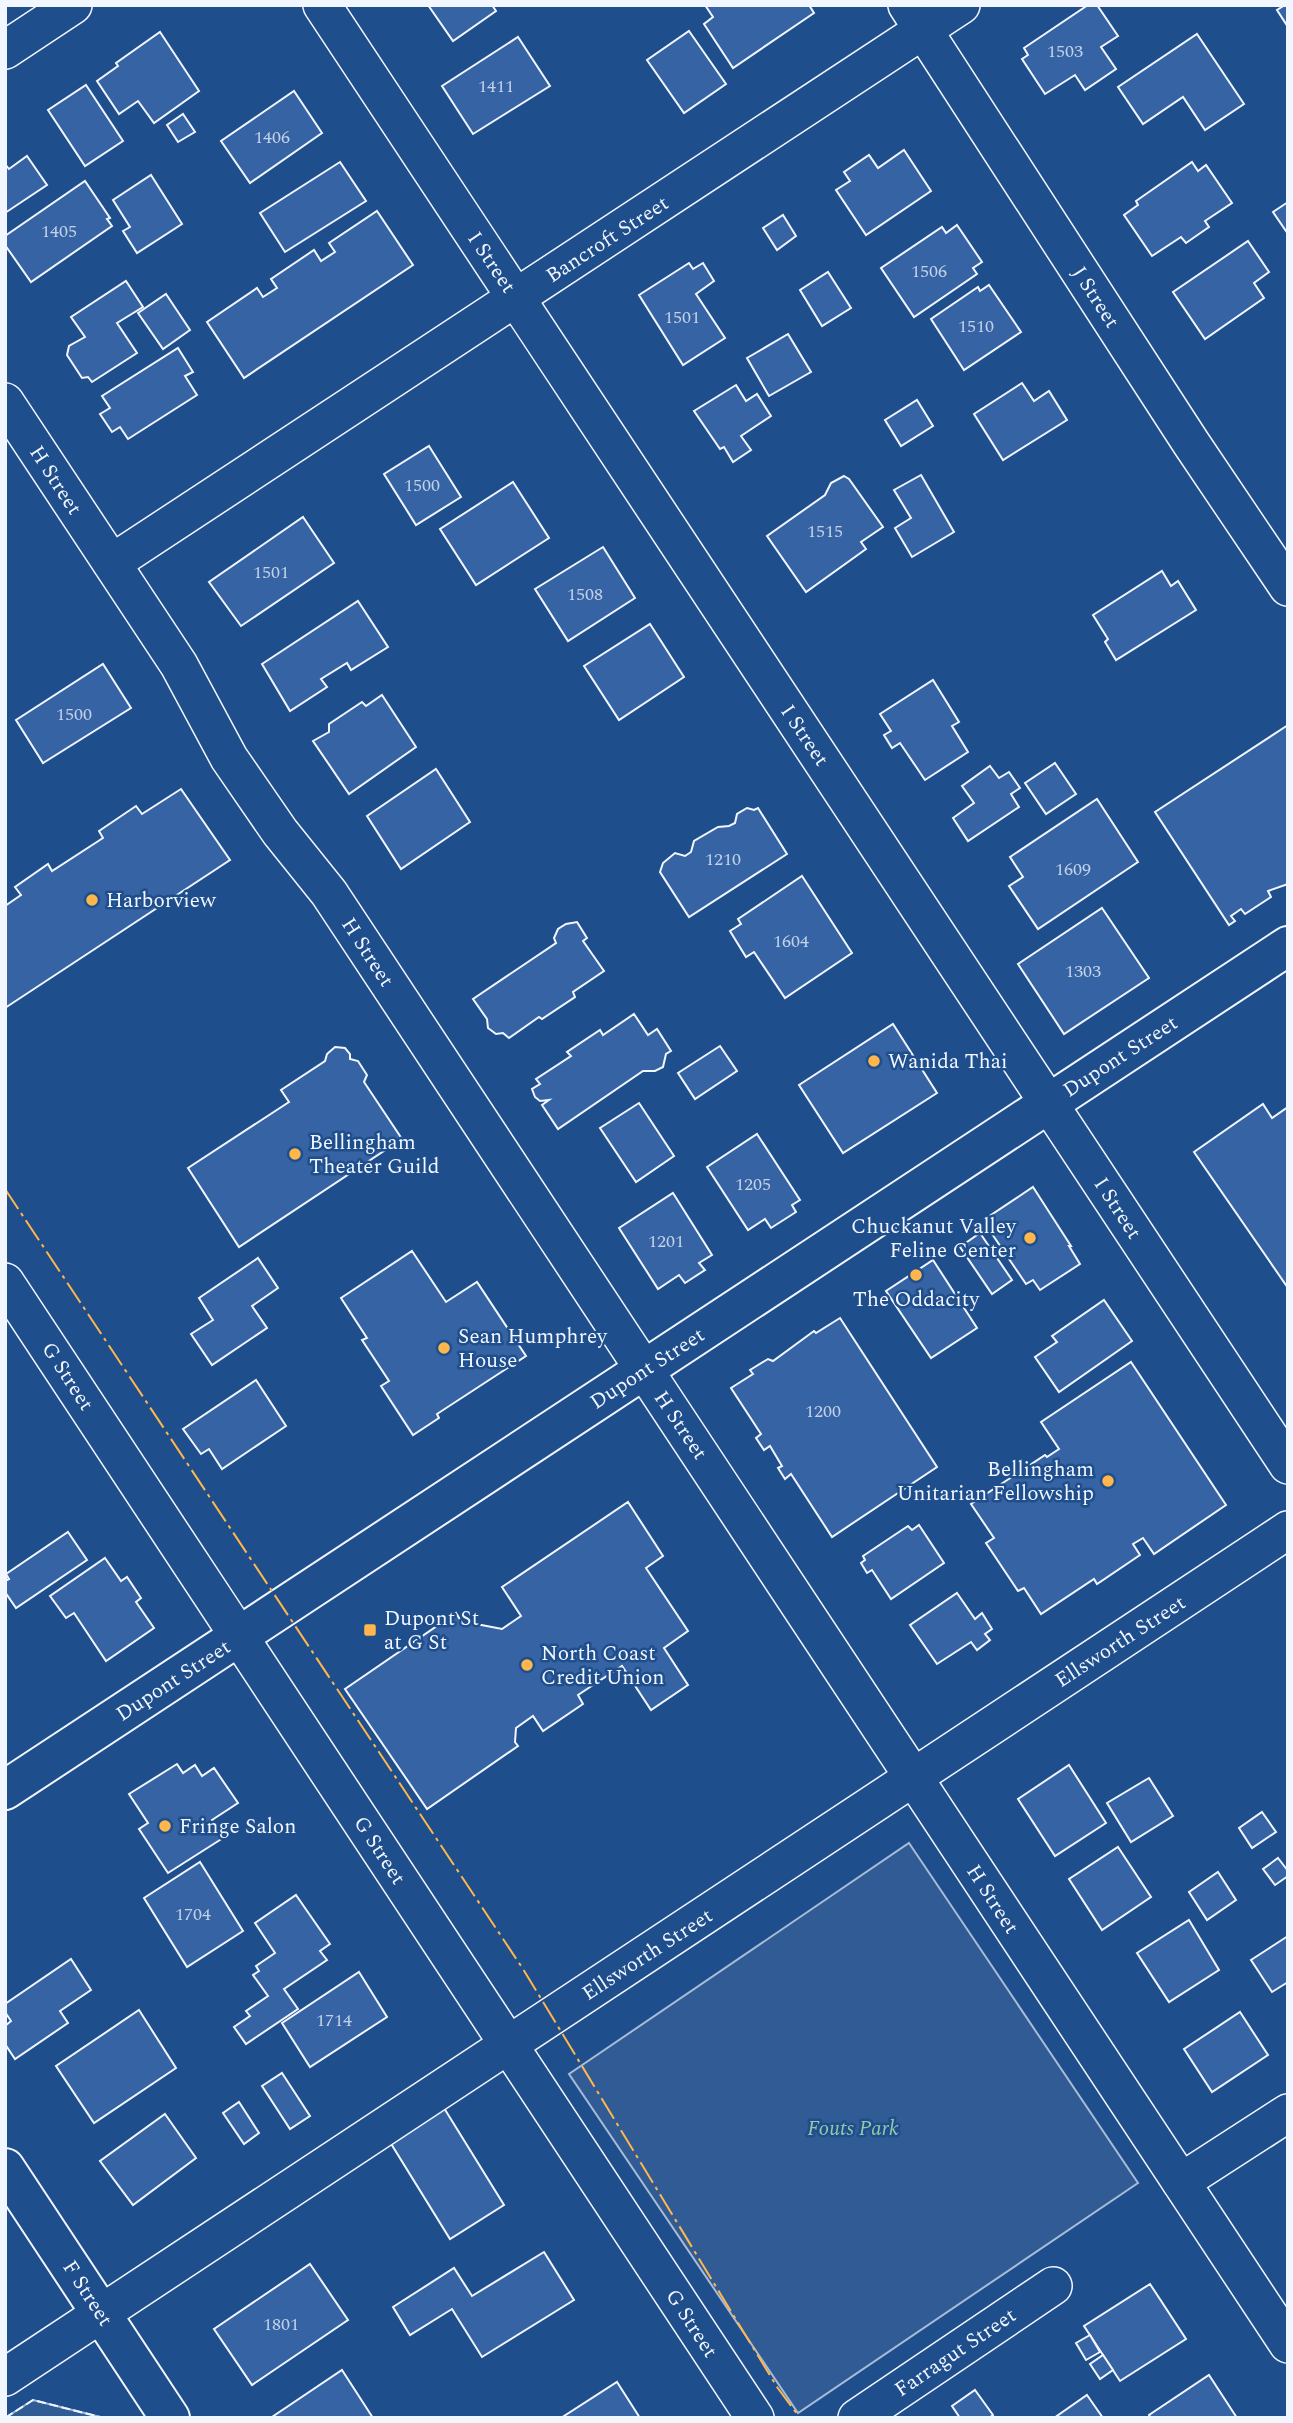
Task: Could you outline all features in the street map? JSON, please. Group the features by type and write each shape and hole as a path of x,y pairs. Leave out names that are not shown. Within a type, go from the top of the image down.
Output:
{"street":[{"path":"5,50 73,5"},
{"name":"I Street","path":"323,5 1288,1465"},
{"name":"Bancroft Street","path":"112,564 516,298 915,18 961,5"},
{"name":"J Street","path":"915,18 1288,587"},
{"name":"H Street","path":"5,402 178,665 229,758 280,832 329,893 1288,2344"},
{"name":"Dupont Street","path":"5,1790 1288,946"},
{"name":"G Street","path":"5,1282 755,2418"},
{"name":"Ellsworth Street","path":"5,2377 1288,1530"},
{"path":"1181,2182 1288,2113"},
{"name":"F Street","path":"5,2168 170,2418"},
{"name":"Farragut Street","path":"856,2418 1053,2286"}],"green space":[{"name":"Fouts Park","path":"909,1843 1138,2183 798,2413 569,2074"},
{"path":"33,2400 100,2417 101,2418 5,2418"}],"building":[{"path":"428,5 492,5 496,11 453,41"},
{"path":"705,5 809,5 814,13 733,68 704,24 713,17"},
{"path":"1088,5 1097,5 1118,36 1101,47 1116,69 1085,90 1075,75 1045,94 1022,59 1028,55 1024,48"},
{"path":"1288,5 1288,27 1277,10"},
{"path":"689,31 726,84 684,113 647,60"},
{"path":"160,32 199,91 154,123 138,101 119,114 97,81 118,66 116,63"},
{"path":"1197,34 1244,104 1205,130 1183,97 1143,124 1118,87"},
{"path":"518,37 550,86 473,134 442,86"},
{"path":"86,85 123,141 85,166 48,110"},
{"path":"294,91 322,133 250,183 221,141"},
{"path":"183,114 195,132 178,142 167,125"},
{"path":"904,150 931,191 866,235 836,190 850,181 844,172 869,155 878,168"},
{"path":"27,156 47,185 5,213 5,164 9,169"},
{"path":"340,162 366,201 285,252 260,213"},
{"path":"1192,162 1198,171 1206,165 1232,203 1205,221 1209,227 1186,243 1181,237 1152,256 1124,215 1138,205 1136,201"},
{"path":"151,175 182,224 137,253 123,231 130,227 113,200"},
{"path":"85,181 110,218 107,219 112,226 31,282 5,245 5,236"},
{"path":"1288,202 1288,234 1273,212"},
{"path":"377,211 413,265 244,378 207,322 257,288 263,297 277,288 271,279 314,250 321,261 335,252 329,243"},
{"path":"783,215 796,236 777,250 763,228"},
{"path":"957,225 982,262 973,268 977,274 914,317 881,268 942,227 946,233"},
{"path":"1248,241 1269,272 1254,283 1264,298 1205,339 1173,292"},
{"path":"689,263 693,269 703,263 714,281 696,294 725,338 683,365 639,295"},
{"path":"828,272 851,308 822,326 800,290"},
{"path":"126,281 143,307 117,323 137,353 92,382 88,377 82,378 67,355 69,346 85,337 71,317"},
{"path":"989,285 1021,332 964,370 931,319 978,287 980,291"},
{"path":"166,294 190,330 163,349 138,313"},
{"path":"788,334 811,372 769,396 747,358"},
{"path":"178,348 193,372 185,376 197,395 128,439 120,427 112,432 100,414 110,408 102,396"},
{"path":"1022,383 1034,401 1049,391 1067,420 1003,460 974,414"},
{"path":"736,385 746,401 757,394 771,416 741,436 751,450 733,462 724,447 720,449 694,411"},
{"path":"917,400 933,426 901,446 885,420"},
{"path":"429,446 461,497 416,525 384,474"},
{"path":"921,475 954,532 912,557 895,528 911,518 894,490"},
{"path":"844,476 849,479 883,527 861,542 866,549 806,592 767,536 825,495 831,483"},
{"path":"513,482 549,538 476,585 440,529"},
{"path":"303,517 334,563 241,626 209,582"},
{"path":"603,547 635,598 568,641 535,589"},
{"path":"1162,571 1171,586 1178,581 1196,610 1116,660 1105,642 1108,639 1093,615"},
{"path":"358,601 388,647 351,670 347,663 321,679 327,687 290,711 262,664"},
{"path":"650,624 684,677 619,720 584,666"},
{"path":"103,664 131,708 43,763 16,720"},
{"path":"933,680 959,722 952,726 968,752 925,780 900,743 892,748 884,735 891,731 880,714"},
{"path":"382,695 416,747 349,794 313,741 329,732 329,724 362,702 366,706"},
{"path":"1288,725 1288,884 1268,891 1271,897 1245,914 1241,909 1231,916 1235,921 1229,925 1155,812"},
{"path":"1055,763 1076,794 1046,814 1025,783"},
{"path":"990,766 999,778 1009,772 1020,788 1011,794 1019,807 968,841 953,818 974,803 962,786"},
{"path":"436,769 470,822 401,869 367,816"},
{"name":"Harborview","path":"181,789 230,860 5,1008 5,906 21,895 15,887 48,864 52,871 103,838 99,831 136,806 142,814"},
{"path":"1097,799 1138,862 1038,929 1009,886 1023,877 1010,857"},
{"path":"747,808 758,808 787,854 689,917 660,872 663,863 675,853 685,856 691,852 694,841 718,827 735,823 737,814"},
{"path":"802,876 852,953 785,998 754,952 746,957 730,931 741,924 738,919"},
{"path":"1102,908 1149,978 1064,1034 1018,964"},
{"path":"577,922 587,938 583,941 604,971 573,992 575,997 509,1038 488,1028 487,1019 473,999 556,943 554,938 558,929"},
{"path":"634,1014 648,1035 657,1029 671,1051 666,1054 663,1067 655,1071 643,1071 558,1129 542,1105 549,1100 540,1101 535,1097 532,1089 540,1084 536,1079 571,1056 567,1052 600,1030 603,1035"},
{"path":"893,1024 937,1093 843,1153 799,1085"},
{"path":"720,1046 737,1071 695,1099 678,1073"},
{"name":"Bellingham Theater Guild","path":"335,1047 345,1048 350,1059 358,1061 367,1075 364,1082 402,1139 239,1247 188,1168 289,1102 281,1090 325,1061 327,1054"},
{"path":"639,1103 674,1156 636,1182 600,1128"},
{"path":"1263,1104 1272,1118 1288,1107 1288,1288 1194,1152"},
{"path":"757,1134 800,1200 792,1205 796,1212 771,1228 765,1219 748,1230 707,1167"},
{"name":"Chuckanut Valley Feline Center","path":"1033,1187 1080,1264 1040,1290 1033,1280 1026,1284 990,1231 995,1227 988,1217"},
{"path":"673,1193 712,1255 699,1263 705,1270 685,1283 679,1275 658,1289 619,1228"},
{"path":"980,1233 1012,1280 992,1294 960,1247"},
{"name":"Sean Humphrey House","path":"412,1251 446,1302 477,1282 526,1356 437,1414 439,1418 413,1435 381,1386 389,1381 362,1340 367,1338 341,1298"},
{"path":"258,1258 278,1288 252,1306 267,1328 212,1365 191,1334 213,1320 199,1298"},
{"path":"933,1260 977,1328 931,1358 886,1291"},
{"path":"1104,1300 1132,1341 1059,1392 1035,1357 1057,1342 1052,1336"},
{"path":"840,1318 937,1467 832,1537 791,1474 785,1479 778,1468 782,1466 770,1446 764,1450 756,1438 761,1434 731,1388 753,1374 750,1370 768,1359 773,1361 814,1331 816,1333"},
{"name":"Bellingham Unitarian Fellowship","path":"1131,1362 1226,1505 1154,1554 1143,1538 1133,1544 1140,1555 1097,1584 1094,1579 1041,1614 1024,1588 1018,1591 986,1543 994,1538 971,1504 1045,1455 1047,1457 1059,1449 1041,1422"},
{"path":"256,1380 286,1426 222,1469 209,1449 201,1454 183,1429"},
{"path":"628,1502 663,1556 646,1568 688,1631 664,1648 688,1685 651,1710 622,1666 578,1695 583,1704 543,1731 533,1716 516,1728 515,1742 518,1746 427,1809 345,1689 456,1613 461,1621 502,1629 521,1616 502,1587"},
{"path":"919,1525 944,1563 891,1599 872,1570 867,1573 861,1563 865,1560 863,1556 908,1526 912,1530"},
{"path":"68,1532 87,1560 16,1608 5,1592 5,1581 9,1579 6,1574"},
{"path":"105,1558 121,1581 127,1577 141,1598 136,1602 154,1628 106,1661 74,1613 66,1618 50,1596"},
{"path":"957,1593 975,1619 982,1613 992,1629 985,1634 990,1640 977,1650 971,1642 937,1664 910,1625"},
{"path":"177,1764 183,1773 195,1765 202,1776 214,1768 238,1803 212,1820 223,1838 168,1873 139,1829 148,1823 129,1794"},
{"path":"1069,1765 1106,1823 1055,1856 1018,1799"},
{"path":"1149,1778 1173,1816 1131,1842 1107,1803"},
{"path":"1262,1812 1276,1832 1252,1848 1239,1828"},
{"path":"1118,1847 1151,1897 1102,1930 1069,1879"},
{"path":"1278,1858 1288,1871 1288,1876 1275,1885 1263,1869"},
{"path":"200,1862 243,1931 187,1967 144,1898"},
{"path":"1218,1872 1236,1900 1207,1920 1189,1892"},
{"path":"296,1895 330,1944 320,1951 327,1960 284,1989 298,2009 246,2044 234,2027 250,2016 246,2011 268,1996 253,1975 259,1971 256,1966 275,1953 255,1923"},
{"path":"1189,1920 1219,1970 1169,2002 1137,1953"},
{"path":"1288,1936 1288,1982 1272,1992 1251,1960"},
{"path":"71,1959 91,1990 60,2011 68,2023 15,2059 5,2044 5,2026 11,2021 5,2012 5,2004"},
{"path":"359,1972 387,2017 310,2067 282,2023"},
{"path":"139,2010 176,2068 94,2123 56,2066"},
{"path":"1240,2012 1268,2055 1212,2092 1184,2049"},
{"path":"282,2073 310,2116 290,2129 262,2086"},
{"path":"239,2102 259,2133 244,2144 223,2113"},
{"path":"444,2108 504,2205 450,2239 390,2142"},
{"path":"165,2114 196,2158 133,2205 100,2161"},
{"path":"544,2252 574,2300 482,2357 452,2309 410,2335 393,2307 454,2268 472,2296"},
{"path":"310,2264 348,2320 252,2385 214,2329"},
{"path":"1150,2284 1186,2339 1120,2381 1084,2326"},
{"path":"1090,2335 1100,2352 1086,2360 1076,2343"},
{"path":"1103,2355 1113,2370 1100,2379 1090,2364"},
{"path":"342,2370 373,2418 272,2418 272,2417"},
{"path":"1209,2375 1237,2418 1151,2418 1149,2415"},
{"path":"617,2382 640,2418 561,2418"},
{"path":"975,2390 993,2415 989,2418 960,2418 952,2406"},
{"path":"1087,2395 1103,2418 1054,2418"}],"fence":[{"path":"5,2418 33,2400 100,2417"}],"power":[{"path":"5,1189 523,1969 777,2387 800,2418"}],"place":[{"name":"Harborview","path":"92,900"},
{"name":"Wanida Thai","path":"874,1061"},
{"name":"Bellingham Theater Guild","path":"295,1154"},
{"name":"Chuckanut Valley Feline Center","path":"1030,1238"},
{"name":"The Oddacity","path":"916,1275"},
{"name":"Sean Humphrey House","path":"444,1348"},
{"name":"Bellingham Unitarian Fellowship","path":"1108,1481"},
{"name":"Dupont St at G St","path":"370,1630"},
{"name":"North Coast Credit Union","path":"527,1665"},
{"name":"Fringe Salon","path":"165,1826"}]}
